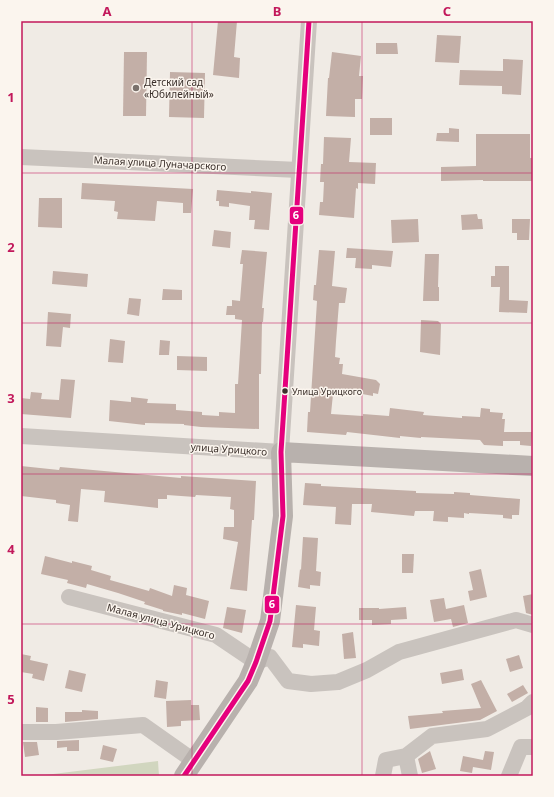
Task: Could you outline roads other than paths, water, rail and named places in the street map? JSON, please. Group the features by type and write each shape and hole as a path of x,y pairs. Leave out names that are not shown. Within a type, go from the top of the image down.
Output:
{"main road":[{"name":"улица Урицкого","path":"281,452 533,466"},
{"path":"189,768 248,681 270,621 283,516 281,452"}],"street":[{"path":"281,452 308,21"},
{"name":"Малая улица Луначарского","path":"21,157 299,170"},
{"name":"улица Урицкого","path":"21,436 281,452"},
{"name":"Малая улица Урицкого","path":"69,597 216,635 256,662"},
{"path":"256,662 270,657 288,681 312,684 338,682 367,670 399,652 516,620 533,625"},
{"path":"383,776 386,760 406,756 432,736 487,729 527,708 533,702"},
{"path":"21,732 56,732 143,725 189,768"},
{"path":"509,776 521,747 533,747"},
{"path":"406,756 410,776"}],"place":[{"name":"Детский сад «Юбилейный»","path":"136,88"},
{"name":"Улица Урицкого","path":"285,391"}]}
